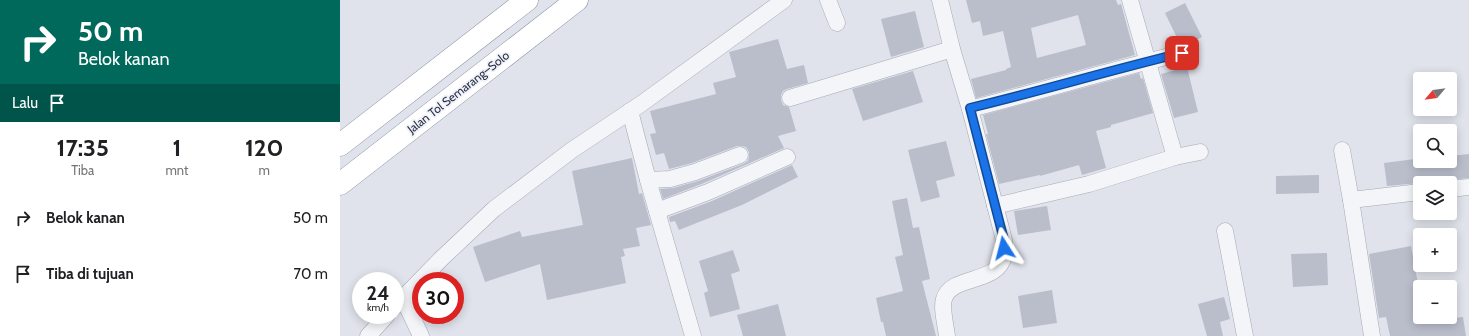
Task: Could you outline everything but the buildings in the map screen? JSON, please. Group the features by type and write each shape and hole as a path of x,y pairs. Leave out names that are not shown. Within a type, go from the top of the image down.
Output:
{"highway":[{"path":"340,145 527,0"},
{"name":"Jalan Tol Semarang–Solo","path":"340,184 577,0"}],"street":[{"path":"404,297 442,258 494,209 572,150 630,111 784,0"},
{"path":"828,0 837,23"},
{"path":"940,0 1004,240 1004,256 1000,264 988,275 954,286 947,292 943,301 947,336"},
{"path":"1130,0 1175,157"},
{"path":"790,98 952,49"},
{"path":"970,108 1031,94 1182,53"},
{"path":"630,111 648,180 693,336"},
{"path":"1342,150 1372,336"},
{"path":"995,206 1090,184 1175,157 1200,152"},
{"path":"648,180 670,179 695,172 740,154"},
{"path":"657,211 708,192 787,157"},
{"path":"1457,188 1469,187"},
{"path":"1351,200 1413,193"},
{"path":"1225,231 1245,336"},
{"path":"404,310 421,336"},
{"path":"368,336 379,324"}],"route":[{"path":"1004,248 1004,240 970,108 1031,94 1096,75 1182,53"}]}
